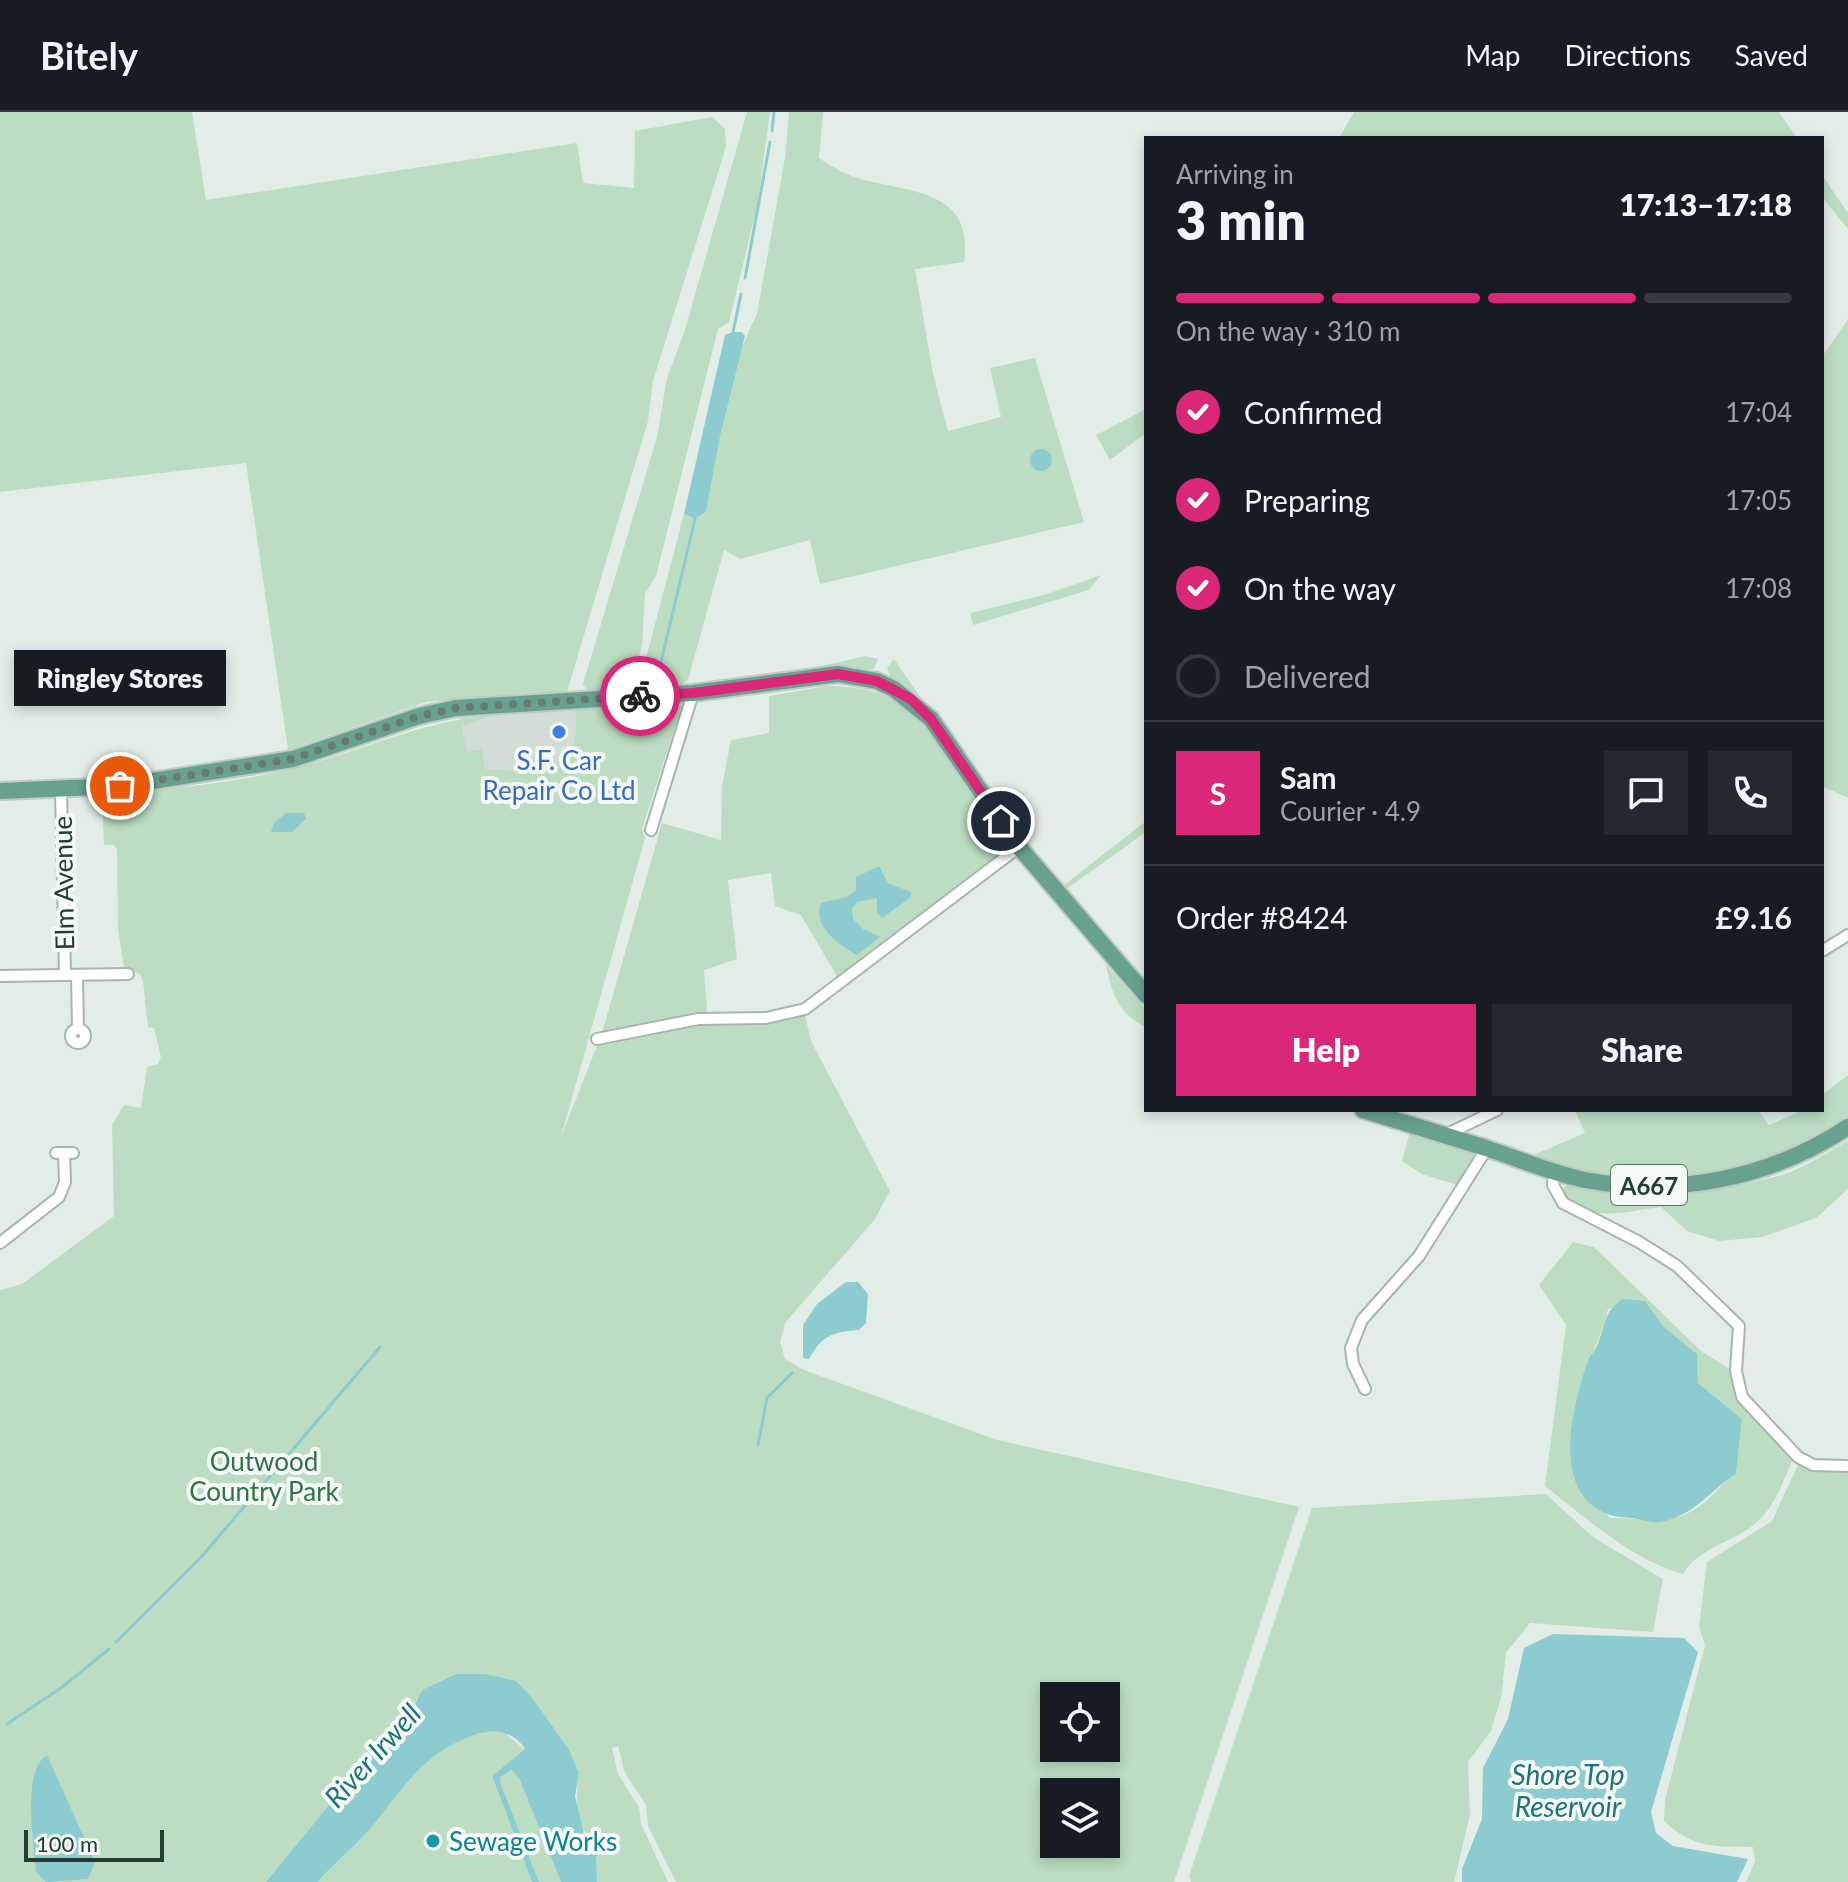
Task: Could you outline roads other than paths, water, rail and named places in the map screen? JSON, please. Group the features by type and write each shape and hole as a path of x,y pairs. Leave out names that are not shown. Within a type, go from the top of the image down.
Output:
{"main road":[{"path":"0,791 61,791 149,782 293,759 419,716 456,708 693,693 838,674 858,676 894,689 931,719 1019,847 1144,993"},
{"name":"A667","path":"1370,1112 1554,1172 1596,1181 1663,1186 1731,1178 1791,1159 1848,1127"}],"street":[{"path":"651,830 693,693"},
{"name":"Elm Avenue","path":"61,791 65,975"},
{"path":"597,1039 698,1019 766,1018 805,1009 1019,847"},
{"path":"1824,950 1848,935"},
{"path":"0,976 128,974"},
{"path":"77,975 78,1029"},
{"path":"1445,1135 1493,1112"},
{"path":"1365,1389 1353,1364 1351,1348 1362,1320 1419,1256 1487,1148"},
{"path":"0,1243 66,1192 64,1153"},
{"path":"1554,1172 1553,1185 1563,1203 1639,1242 1677,1266 1739,1326 1736,1371 1742,1397 1798,1457 1813,1465 1848,1466"}],"water":[{"path":"742,332 745,336 720,436 706,512 695,519 684,514 725,335"},
{"path":"1041,449 1049,452 1052,460 1049,468 1041,471 1033,468 1030,460 1033,452"},
{"path":"286,813 304,813 306,819 292,832 271,832 274,823"},
{"path":"879,866 888,883 911,892 911,897 882,918 877,913 877,898 857,902 852,908 853,919 863,929 880,937 857,955 829,934 819,911 821,903 847,897 856,890 856,877"},
{"path":"846,1282 858,1282 868,1294 866,1323 859,1330 829,1336 809,1359 803,1358 803,1325 817,1304"},
{"path":"1622,1299 1645,1301 1663,1326 1697,1354 1698,1383 1742,1419 1736,1474 1692,1509 1660,1522 1604,1512 1586,1500 1575,1481 1571,1459 1571,1434 1581,1383 1608,1315"},
{"name":"Shore Top Reservoir","path":"1553,1634 1684,1638 1698,1652 1651,1812 1656,1833 1673,1846 1748,1859 1737,1882 1462,1882 1462,1869 1482,1819 1483,1768 1508,1719 1524,1648"},
{"name":"River Irwell","path":"456,1674 485,1674 516,1681 533,1699 569,1750 579,1773 575,1796 584,1833 596,1847 597,1882 561,1882 519,1778 512,1770 500,1777 501,1784 539,1882 532,1882 492,1776 525,1749 510,1735 491,1731 455,1743 422,1766 372,1827 318,1882 266,1882 368,1757 409,1717 422,1690"},
{"path":"47,1755 95,1862 88,1879 46,1882 36,1872 32,1791 39,1763"}],"waterway":[{"path":"772,131 774,112"},
{"path":"745,278 770,142"},
{"path":"733,332 741,294"},
{"path":"656,683 695,519"},
{"path":"116,1642 203,1555 380,1347"},
{"path":"758,1445 767,1398 792,1373"},
{"path":"7,1724 61,1688 109,1649"}],"place":[{"name":"S.F. Car Repair Co Ltd","path":"559,732"},
{"name":"Ringley Stores","path":"120,786"},
{"name":"Sewage Works","path":"433,1841"}],"park label":[{"name":"Outwood Country Park","path":"264,1476"}]}
